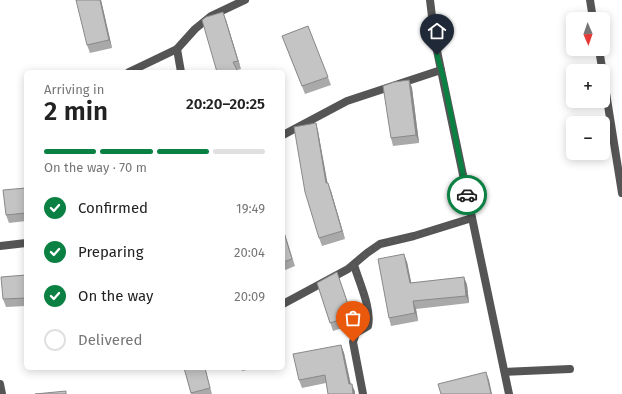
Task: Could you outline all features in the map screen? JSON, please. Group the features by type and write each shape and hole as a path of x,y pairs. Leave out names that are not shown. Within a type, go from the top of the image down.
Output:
{"street":[{"path":"133,70 177,49 195,29 211,16 245,0"},
{"path":"430,0 435,41 509,394"},
{"path":"590,0 592,12"},
{"path":"177,49 181,70"},
{"path":"600,56 622,193"},
{"path":"285,134 347,102 441,70"},
{"path":"285,303 354,265 380,244 414,236 472,218"},
{"path":"0,246 24,242"},
{"path":"354,265 369,312 368,326 356,333 353,342 363,394"},
{"path":"505,372 570,369"},
{"path":"0,384 2,394"}],"building":[{"path":"76,0 100,0 109,40 87,45"},
{"path":"223,12 238,61 233,62 237,70 216,70 202,20 206,17"},
{"path":"308,26 328,77 302,86 282,36"},
{"path":"409,80 416,135 391,138 383,86 394,82"},
{"path":"316,123 326,183 328,183 342,231 319,238 305,192 294,127"},
{"path":"24,188 24,213 6,215 3,190"},
{"path":"285,236 292,259 285,261"},
{"path":"404,254 410,283 464,277 466,296 413,301 415,313 389,318 378,259"},
{"path":"337,272 352,316 330,323 317,283"},
{"path":"24,275 24,298 3,299 1,277"},
{"path":"341,345 349,384 352,384 353,394 328,394 325,375 299,380 293,354"},
{"path":"185,370 206,370 210,388 191,393"},
{"path":"486,372 491,394 441,394 438,384"},
{"path":"66,391 66,394 35,394"}],"way so far":[{"path":"353,342 356,333 368,326 369,321 369,312 354,265 380,244 414,236 472,218 467,195"}],"route":[{"path":"437,55 444,80 467,195"}]}
